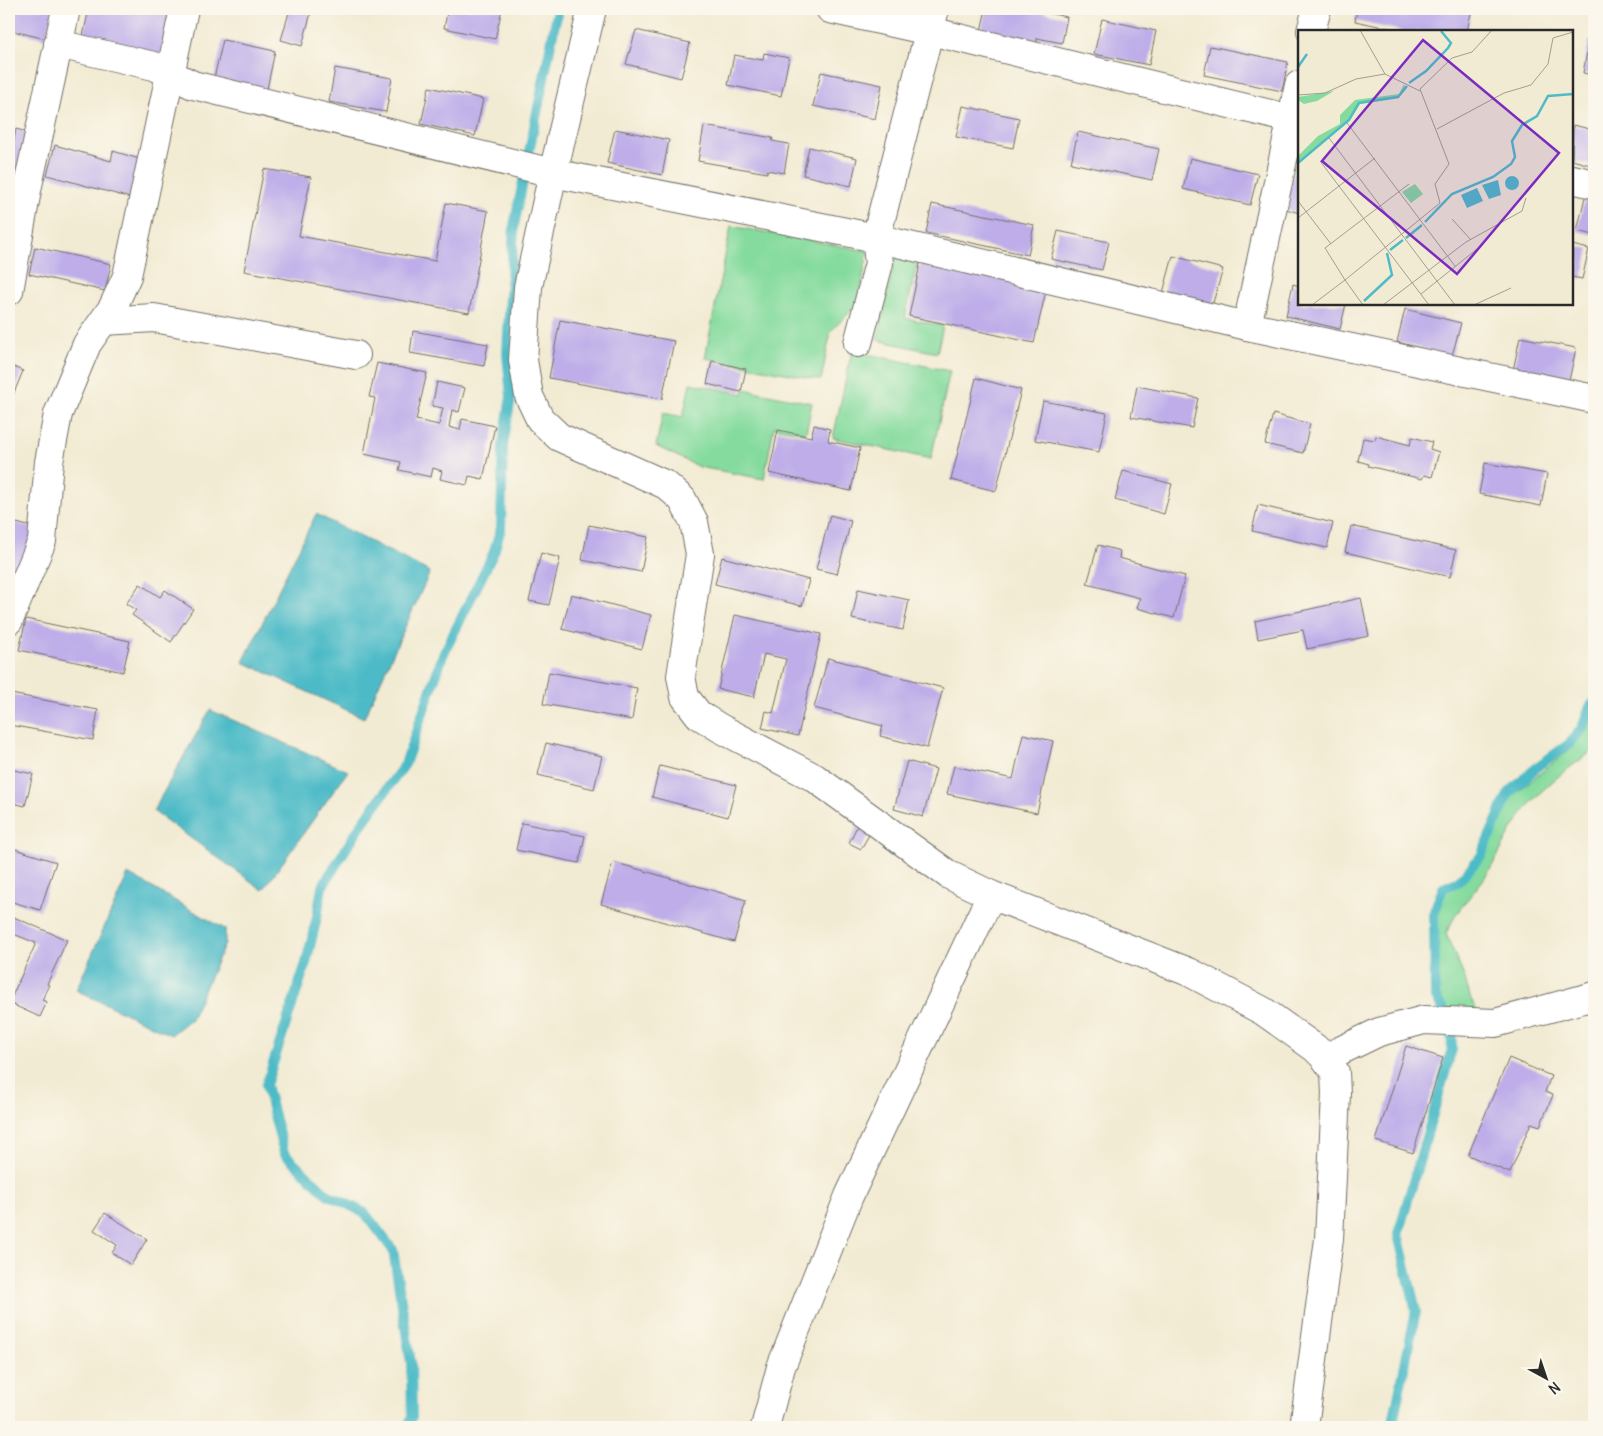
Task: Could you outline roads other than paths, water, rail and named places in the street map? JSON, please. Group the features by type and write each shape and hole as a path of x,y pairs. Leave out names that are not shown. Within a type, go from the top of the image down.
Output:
{"street":[{"path":"9,291 27,190 66,9"},
{"path":"9,620 42,541 49,462 58,414 87,344 113,307 127,276 184,9"},
{"path":"592,9 536,168 523,360 529,396 540,419 559,437 666,484 682,499 694,522 700,554 681,676 686,697 700,716 815,778 949,875 992,895 1188,972 1263,1011 1315,1048 1325,1058 1334,1072 1336,1094 1329,1239 1304,1427"},
{"path":"830,9 932,20 1295,120"},
{"path":"1312,30 1317,9"},
{"path":"858,343 879,263 876,238 932,20"},
{"path":"58,44 154,66 193,85 536,168 876,238 1247,326 1594,399"},
{"path":"1247,326 1295,120 1298,94"},
{"path":"1573,180 1594,184"},
{"path":"104,321 154,318 356,355"},
{"path":"764,1427 781,1367 849,1196 992,895"},
{"path":"1325,1058 1379,1032 1424,1020 1495,1023 1594,996"}],"water":[{"path":"316,514 430,572 364,718 243,662"},
{"path":"210,710 348,771 263,890 153,811"},
{"path":"128,874 225,929 225,944 191,1019 171,1035 76,990"}],"waterway":[{"path":"408,1427 412,1417 411,1363 393,1250 365,1213 327,1194 284,1153 266,1085 306,963 322,887 359,828 405,764 443,655 494,552 501,528 503,445 511,397 507,353 514,226 558,9"},
{"path":"1392,1427 1416,1311 1398,1234 1452,1049 1451,1022 1435,996 1434,911 1443,888 1459,881 1481,856 1508,794 1538,766 1569,744 1582,728 1590,707 1594,702"}]}
